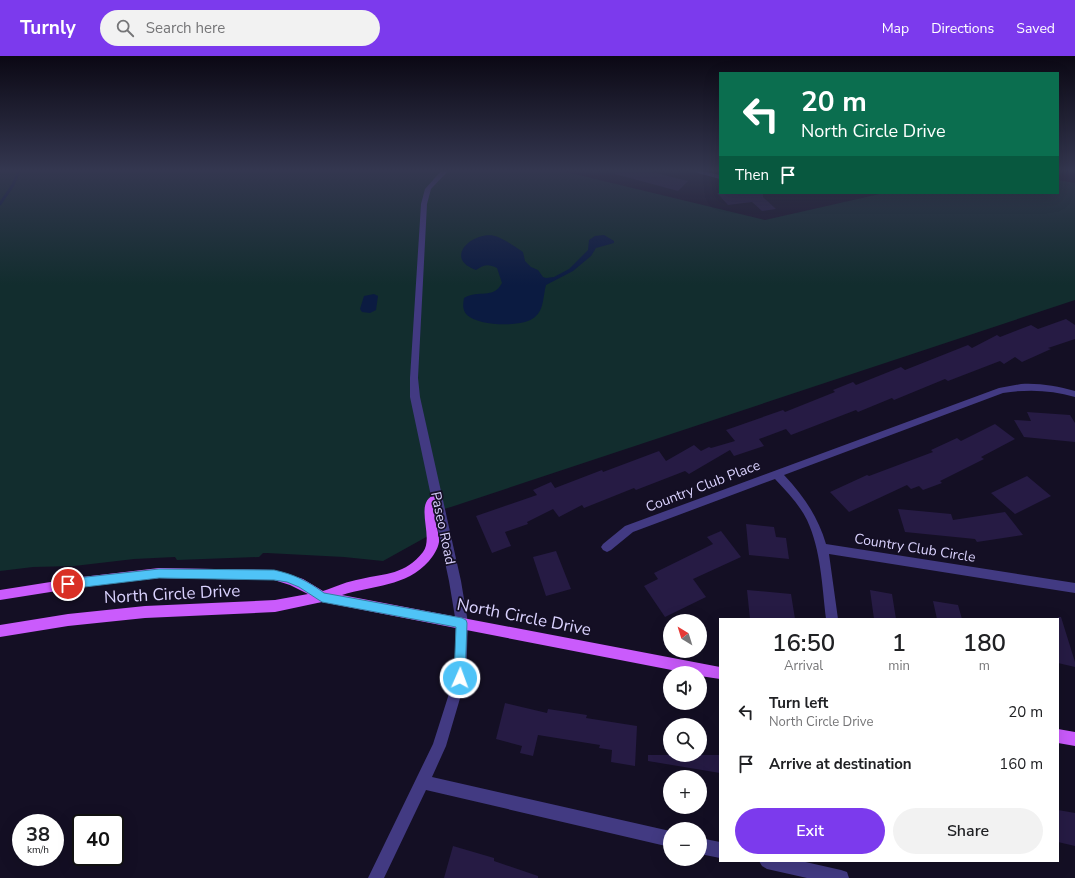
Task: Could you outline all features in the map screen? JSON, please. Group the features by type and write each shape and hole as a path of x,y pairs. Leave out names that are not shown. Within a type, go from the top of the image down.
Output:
{"main road":[{"path":"322,597 360,584 392,579 407,573 420,563 429,553 433,542 429,508 436,498"},
{"name":"North Circle Drive","path":"0,595 82,582 159,573 274,575 303,583 322,597"},
{"name":"North Circle Drive","path":"0,631 68,620 145,612 275,606 322,597 719,673"},
{"path":"1059,736 1075,739"}],"street":[{"name":"Paseo Road","path":"376,878 424,782 439,746 460,678 462,623 455,581 415,397 415,348 424,208"},
{"path":"776,473 1002,390 1018,387 1045,387 1075,394"},
{"name":"Country Club Place","path":"607,547 629,529 776,473 805,507 816,530 822,548"},
{"path":"822,548 832,618"},
{"name":"Country Club Circle","path":"822,548 1075,588"},
{"path":"424,782 663,837"},
{"path":"707,847 719,850"},
{"path":"771,862 841,878"}],"green space":[{"path":"0,208 717,208 765,220 816,208 1075,208 1075,300 426,514 428,536 383,561 344,557 263,553 259,557 177,560 175,557 134,559 74,566 33,567 0,571"}],"water":[{"path":"489,235 498,237 508,242 523,252 525,261 546,278 554,277 569,269 588,250 589,240 595,236 604,235 614,241 614,243 596,248 591,256 573,271 546,285 540,311 529,321 511,324 481,322 473,319 464,311 464,298 475,294 490,293 498,288 502,283 497,268 486,265 476,270 466,265 462,259 462,252 472,240"},
{"path":"374,294 378,296 376,310 370,313 362,312 360,309 364,296"}],"building":[{"path":"759,208 776,209 762,211"},
{"path":"1066,319 1075,325 1075,339 1048,348 1051,349 1022,362 1015,357 1004,364 1000,361 948,381 945,379 894,400 892,398 858,412 856,410 791,435 786,429 759,439 764,446 734,456 730,450 689,474 685,471 636,490 634,488 584,508 582,505 559,517 553,509 527,522 528,524 505,532 511,546 492,553 476,516 537,495 533,490 551,482 555,488 602,470 603,472 659,451 666,461 694,445 701,451 709,447 711,448 735,441 726,430 783,410 785,412 835,392 833,390 853,382 856,385 901,367 905,370 968,345 972,348 997,335 1000,337 1031,325 1038,329"},
{"path":"1027,412 1070,415 1075,423 1075,442 1024,437 1014,420 1031,421"},
{"path":"995,424 1015,439 981,457 984,459 940,481 942,483 923,490 919,486 911,489 907,485 849,512 830,492 867,475 869,476 933,452 931,450 957,438 961,441"},
{"path":"1027,476 1051,496 1015,514 991,493"},
{"path":"898,509 951,514 953,520 1005,512 1023,535 977,542 975,539 905,532"},
{"path":"746,524 774,527 776,537 786,538 789,559 749,555"},
{"path":"721,531 741,557 693,579 706,597 671,614 663,614 644,586 658,579 654,573 713,544 707,537"},
{"path":"556,551 571,589 546,596 533,557"},
{"path":"747,590 791,594 795,618 750,618"},
{"path":"870,590 892,594 896,618 874,618"},
{"path":"933,601 958,605 962,618 937,618"},
{"path":"1061,617 1075,662 1075,667 1059,663 1058,618"},
{"path":"505,703 547,713 548,709 587,715 586,718 637,726 635,766 611,762 612,750 599,748 600,745 538,735 533,756 520,753 522,746 496,739"},
{"path":"648,755 663,755 663,762 707,762 707,755 719,755 719,773 648,761"},
{"path":"1059,810 1075,813 1075,846 1059,842"},
{"path":"453,846 494,858 494,861 538,876 538,878 444,878"}],"route":[{"path":"68,584 159,573 274,575 288,578 303,583 322,597 462,623 460,678"}]}
